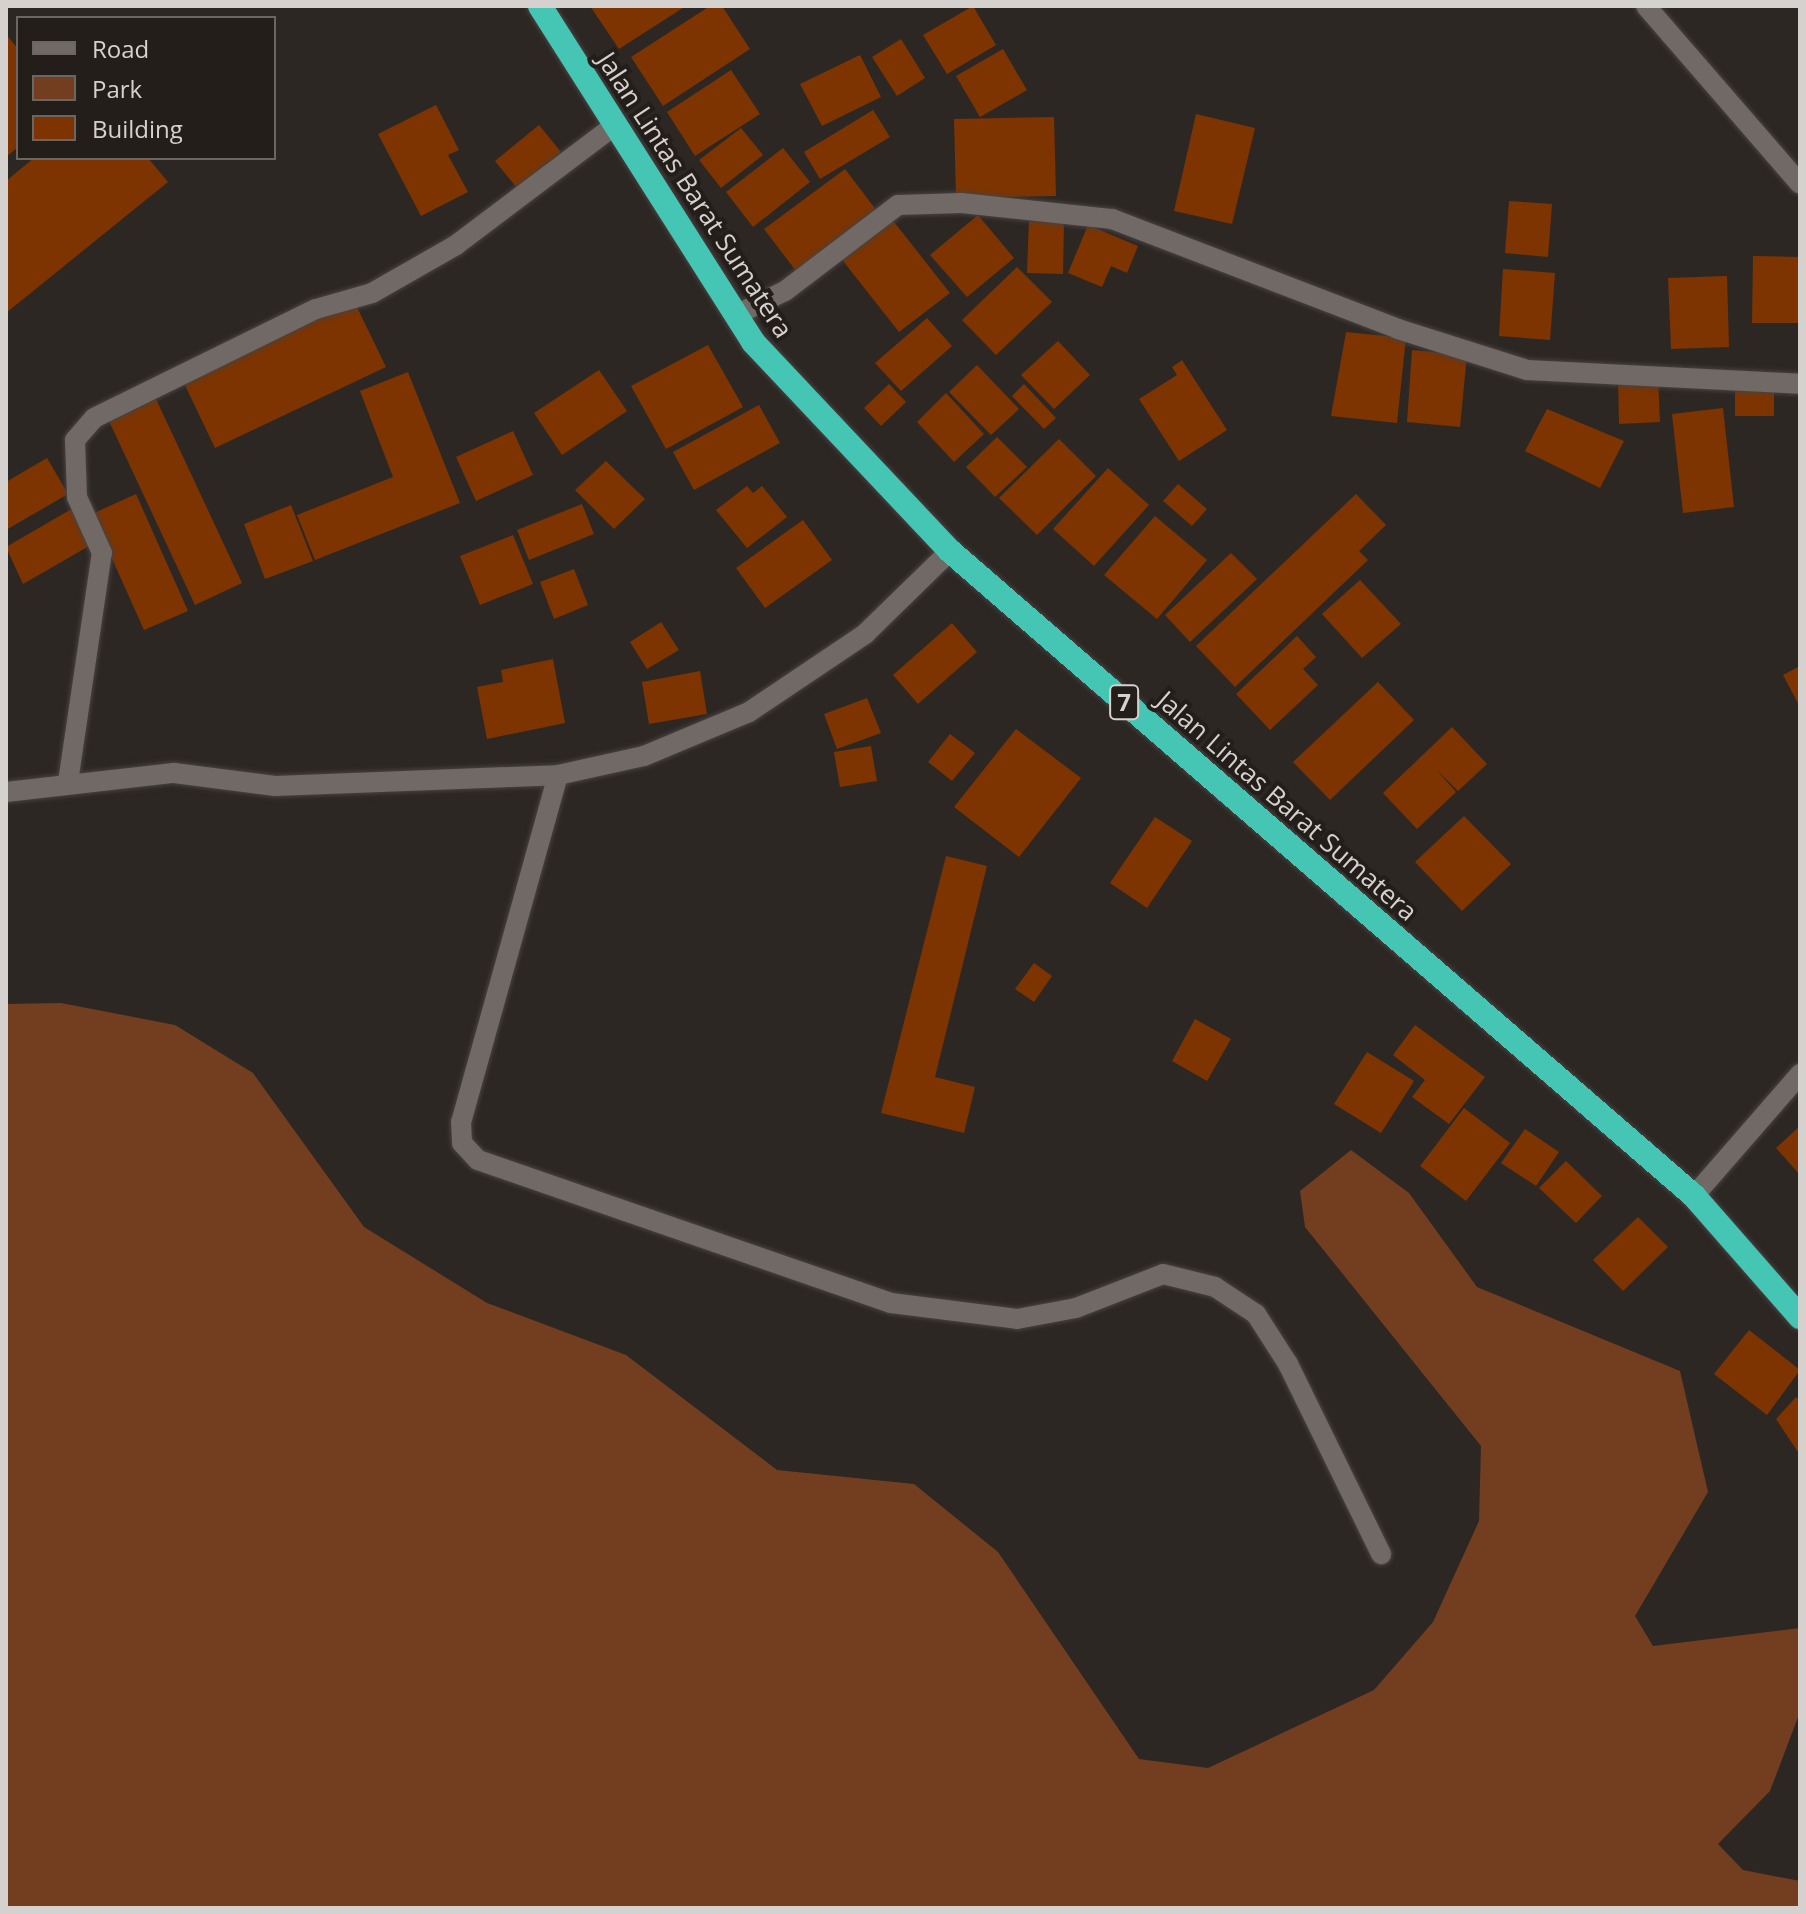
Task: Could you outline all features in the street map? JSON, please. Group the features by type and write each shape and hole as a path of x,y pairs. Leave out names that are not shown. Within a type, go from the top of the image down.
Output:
{"highway":[{"name":"Jalan Lintas Barat Sumatera","path":"540,6 736,315 950,551 1694,1196 1800,1317"}],"street":[{"path":"1646,6 1800,184"},
{"path":"68,782 102,553 77,497 75,440 94,418 316,309 372,293 456,245 614,126"},
{"path":"736,315 785,291 898,205 962,203 1112,219 1398,329 1527,370 1800,384"},
{"path":"6,792 68,782 174,773 275,786 558,775 644,756 749,712 865,634 950,551"},
{"path":"558,775 461,1122 462,1143 478,1160 891,1303 1017,1319 1076,1308 1163,1274 1215,1287 1256,1314 1288,1364 1381,1554"},
{"path":"1694,1196 1800,1074"}],"green space":[{"path":"61,1003 175,1025 253,1073 364,1227 487,1303 626,1355 777,1470 914,1484 998,1552 1139,1759 1208,1768 1374,1690 1433,1622 1479,1521 1481,1446 1305,1227 1300,1191 1351,1150 1409,1193 1477,1287 1680,1371 1708,1492 1635,1616 1653,1646 1800,1628 1800,1712 1770,1791 1718,1844 1743,1870 1800,1881 1800,1908 6,1908 6,1004"}],"building":[{"path":"590,6 686,6 619,49"},
{"path":"710,6 722,6 750,49 663,106 631,57"},
{"path":"973,6 996,45 947,74 923,35"},
{"path":"6,34 16,46 16,149 6,157"},
{"path":"901,39 925,78 897,96 872,57"},
{"path":"1003,49 1027,90 980,117 956,76"},
{"path":"860,55 881,97 822,126 800,84"},
{"path":"731,70 760,114 695,156 667,112"},
{"path":"436,105 459,150 448,155 468,192 421,216 378,134"},
{"path":"873,110 890,137 820,179 804,152"},
{"path":"1196,114 1255,128 1232,224 1174,211"},
{"path":"1054,117 1056,196 956,198 954,119"},
{"path":"539,125 561,152 517,188 495,161"},
{"path":"741,128 763,155 721,188 699,160"},
{"path":"783,148 810,182 753,227 726,192"},
{"path":"32,160 150,160 168,182 6,313 6,181"},
{"path":"845,169 877,211 796,271 764,229"},
{"path":"1509,201 1552,204 1548,257 1505,253"},
{"path":"887,213 950,293 899,332 836,252"},
{"path":"978,215 1014,258 967,297 930,255"},
{"path":"1029,221 1064,222 1063,274 1027,273"},
{"path":"1088,225 1138,246 1127,273 1111,266 1102,287 1068,273"},
{"path":"1753,256 1800,257 1800,323 1752,323"},
{"path":"1017,267 1052,302 996,355 962,320"},
{"path":"1503,269 1555,273 1550,340 1499,336"},
{"path":"1727,276 1729,347 1671,349 1668,278"},
{"path":"353,299 386,367 215,448 182,379"},
{"path":"927,318 952,346 901,391 875,363"},
{"path":"1346,332 1406,338 1397,423 1331,416"},
{"path":"1058,341 1090,375 1054,409 1021,375"},
{"path":"708,345 743,407 666,449 631,386"},
{"path":"1412,350 1467,355 1460,427 1407,422"},
{"path":"1182,360 1227,430 1179,461 1139,399 1177,375 1172,367"},
{"path":"977,365 1019,409 991,435 949,392"},
{"path":"599,370 627,411 562,455 534,413"},
{"path":"408,372 460,503 315,560 297,515 393,477 360,391"},
{"path":"1658,377 1660,422 1619,424 1618,379"},
{"path":"889,384 906,402 881,426 864,408"},
{"path":"1024,384 1056,418 1044,429 1012,396"},
{"path":"1774,388 1774,416 1735,416 1735,389"},
{"path":"946,393 984,434 954,462 917,422"},
{"path":"156,399 242,583 195,605 109,421"},
{"path":"759,405 780,443 694,490 673,452"},
{"path":"1723,408 1734,507 1683,513 1672,414"},
{"path":"1547,409 1624,441 1600,488 1525,451"},
{"path":"513,431 533,475 476,501 456,457"},
{"path":"997,437 1027,467 995,497 966,467"},
{"path":"1059,439 1096,476 1037,535 999,498"},
{"path":"47,458 68,494 6,530 6,482"},
{"path":"606,461 645,499 614,529 575,490"},
{"path":"1108,468 1149,505 1094,566 1053,529"},
{"path":"1178,484 1207,509 1192,526 1163,501"},
{"path":"747,486 753,493 762,486 787,517 747,548 716,510"},
{"path":"136,494 188,611 144,630 92,514"},
{"path":"1356,494 1386,525 1359,551 1368,560 1235,687 1196,646"},
{"path":"582,504 594,534 529,560 517,530"},
{"path":"291,505 313,561 265,579 244,524"},
{"path":"75,507 96,542 23,584 6,547"},
{"path":"1155,516 1207,560 1157,619 1104,575"},
{"path":"803,520 832,560 765,608 736,568"},
{"path":"513,535 533,584 480,605 460,556"},
{"path":"1231,553 1257,579 1190,642 1165,615"},
{"path":"574,569 588,605 554,619 540,582"},
{"path":"1360,580 1401,624 1362,658 1322,614"},
{"path":"661,622 679,650 647,669 630,642"},
{"path":"952,623 977,652 918,704 893,675"},
{"path":"1297,636 1316,657 1303,669 1318,685 1270,730 1236,694"},
{"path":"553,659 565,723 487,739 477,687 503,682 501,670"},
{"path":"1800,666 1800,707 1783,675"},
{"path":"700,671 707,714 649,724 642,682"},
{"path":"1378,682 1414,720 1330,800 1293,762"},
{"path":"867,698 881,733 837,749 824,714"},
{"path":"1452,727 1487,764 1458,791 1436,769 1456,792 1417,829 1383,793"},
{"path":"1016,729 1081,778 1019,857 954,807"},
{"path":"950,734 975,753 952,781 928,762"},
{"path":"871,746 877,781 840,787 834,752"},
{"path":"1464,816 1511,864 1462,911 1415,862"},
{"path":"1155,817 1192,841 1147,908 1110,883"},
{"path":"946,856 987,866 935,1077 975,1087 964,1133 881,1113"},
{"path":"1034,963 1052,976 1034,1002 1015,989"},
{"path":"1195,1019 1231,1039 1207,1081 1172,1061"},
{"path":"1415,1025 1485,1077 1449,1124 1412,1097 1425,1080 1393,1055"},
{"path":"1367,1052 1414,1081 1381,1133 1334,1104"},
{"path":"1464,1108 1510,1143 1466,1201 1420,1166"},
{"path":"1800,1126 1800,1175 1776,1148"},
{"path":"1525,1129 1559,1152 1536,1186 1501,1163"},
{"path":"1566,1161 1602,1196 1576,1223 1539,1188"},
{"path":"1638,1217 1668,1247 1623,1291 1593,1260"},
{"path":"1749,1330 1800,1370 1767,1415 1714,1374"},
{"path":"1796,1397 1800,1400 1800,1455 1776,1419"}]}
